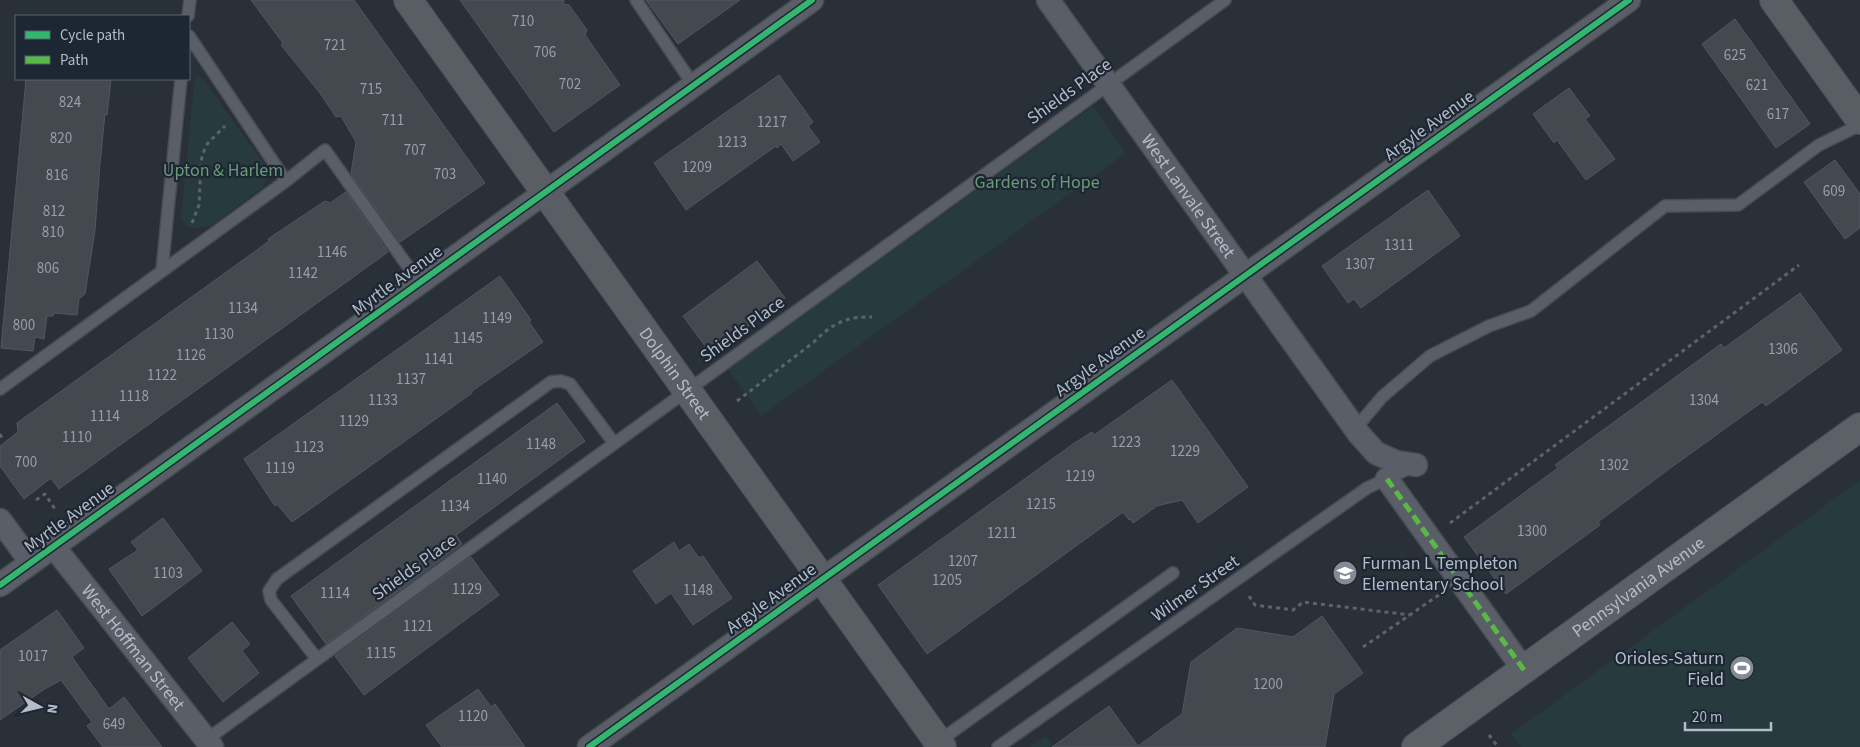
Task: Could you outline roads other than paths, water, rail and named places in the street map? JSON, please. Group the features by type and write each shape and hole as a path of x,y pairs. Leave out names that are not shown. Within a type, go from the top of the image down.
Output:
{"main road":[{"name":"Dolphin Street","path":"408,0 940,744"},
{"path":"1774,0 1860,120"},
{"name":"Pennsylvania Avenue","path":"1416,747 1860,427"}],"street":[{"name":"Myrtle Avenue","path":"0,585 419,282 547,193 812,0"},
{"name":"West Lanvale Street","path":"1048,0 1356,429 1376,453 1396,462 1416,466"},
{"name":"Argyle Avenue","path":"589,747 1628,0"},
{"path":"1387,479 1524,670"},
{"path":"0,520 31,562"},
{"name":"West Hoffman Street","path":"54,547 209,743"}],"lane":[{"path":"188,15 190,0"},
{"path":"636,0 694,86"},
{"name":"Shields Place","path":"209,743 317,660 1225,0"},
{"path":"190,37 286,181"},
{"path":"162,270 182,80"},
{"path":"1356,429 1382,397 1430,356 1489,326 1531,311 1665,206 1738,205 1819,145 1860,125"},
{"path":"0,389 286,181 325,150 419,282"},
{"path":"317,660 271,600 269,591 277,579 551,382 562,381 570,384 614,443"},
{"name":"Wilmer Street","path":"998,747 1367,488 1416,466"},
{"path":"940,744 1173,573"}],"place":[{"name":"Furman L Templeton Elementary School","path":"1345,573"},
{"name":"Orioles-Saturn Field","path":"1742,668"}],"park label":[{"name":"Upton & Harlem","path":"223,170"},
{"name":"Gardens of Hope","path":"1037,182"}]}
